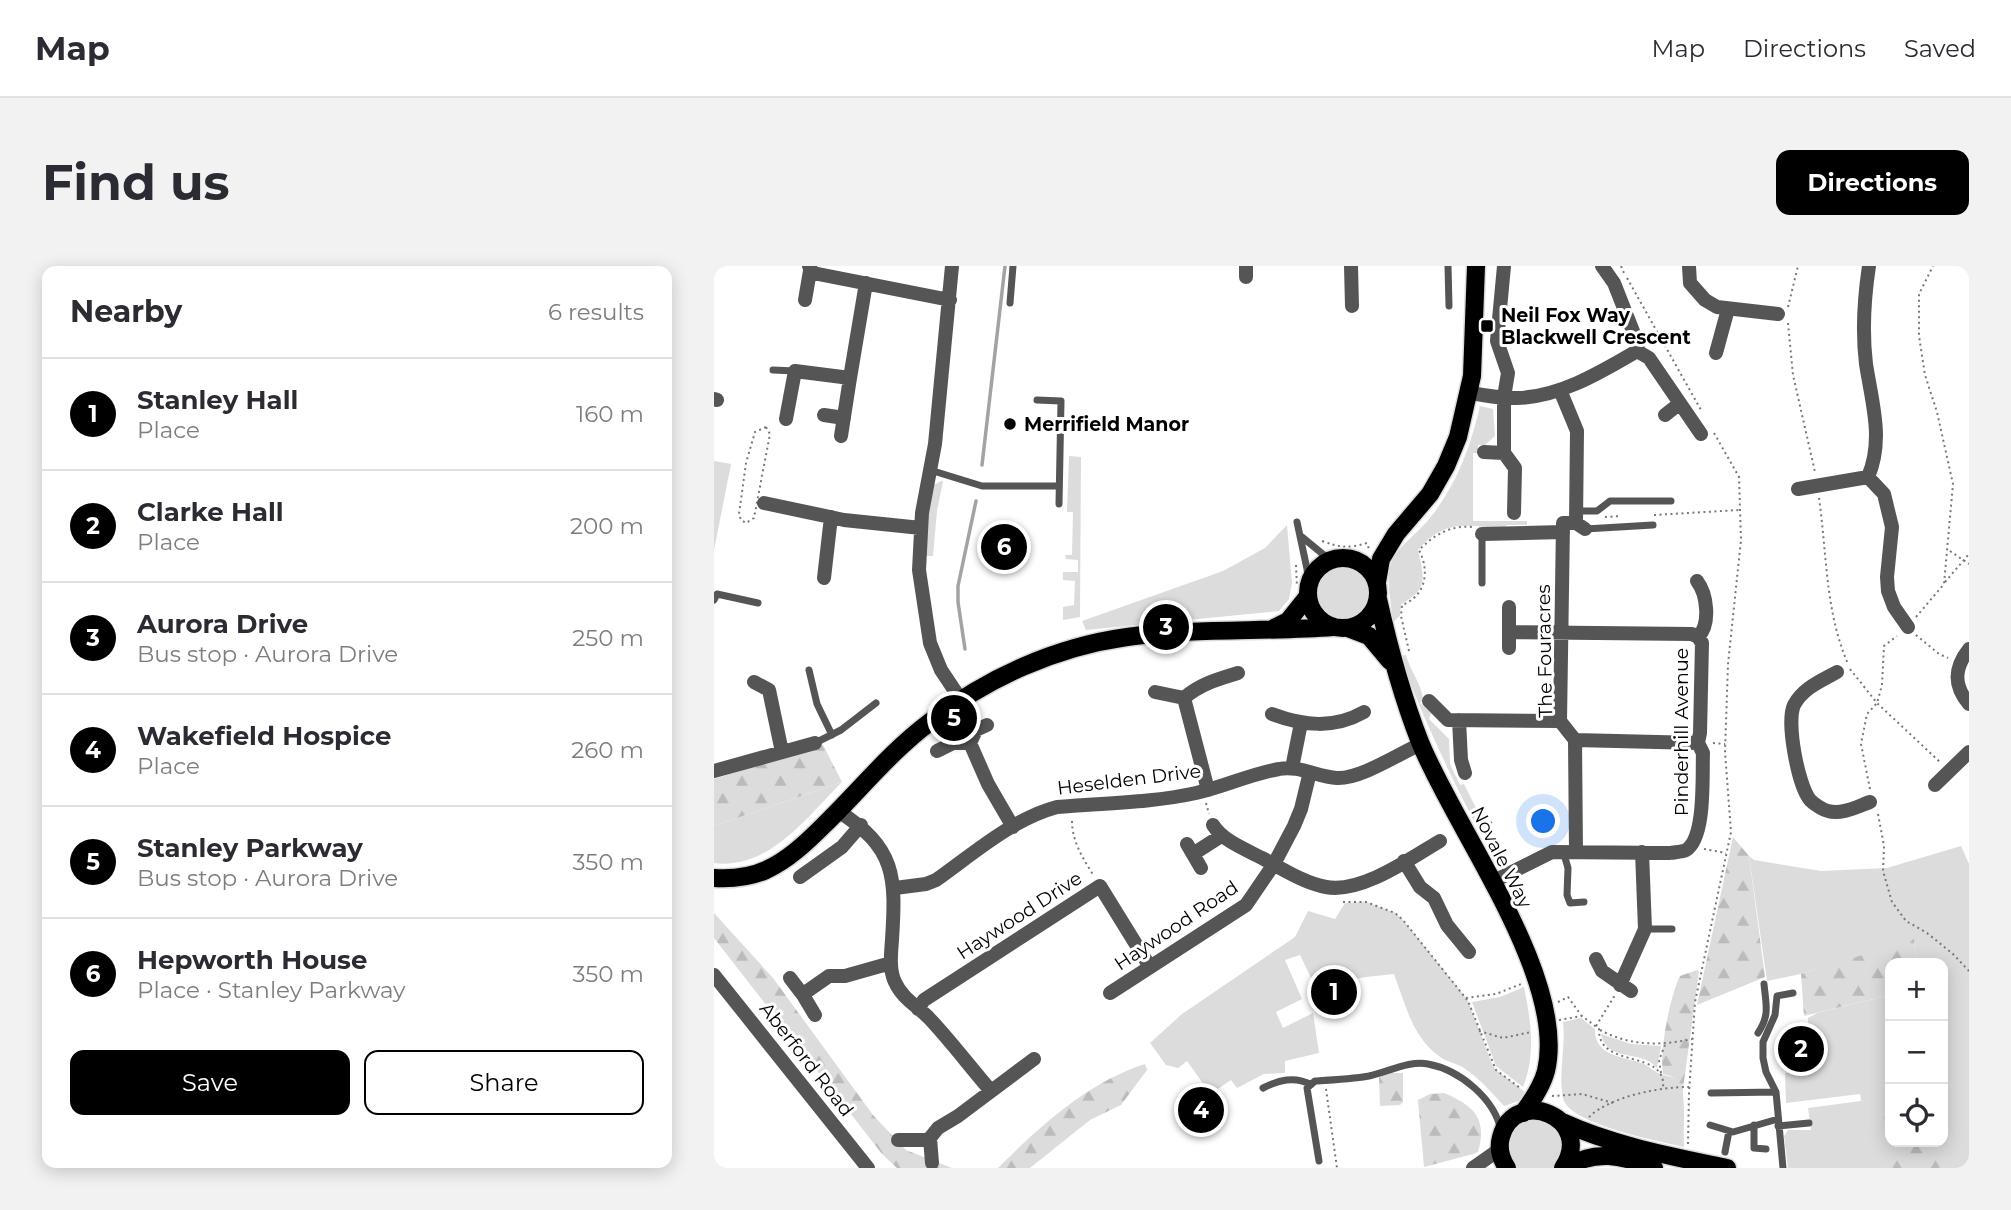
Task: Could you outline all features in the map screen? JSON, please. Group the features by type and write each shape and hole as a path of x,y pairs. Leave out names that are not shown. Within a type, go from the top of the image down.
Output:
{"main road":[{"path":"714,878 733,879 766,870 804,844 928,723 1013,670 1073,649 1126,637 1341,627 1362,623 1371,616 1378,591 1381,559 1396,534 1430,495 1458,437 1469,393 1474,352 1476,266"},
{"path":"1267,630 1288,621 1317,569 1331,559 1350,558 1370,550 1396,534"},
{"path":"1350,558 1368,568 1378,591"},
{"path":"1305,590 1314,612 1320,619 1341,627"},
{"name":"Novale Way","path":"1378,591 1392,664 1421,744 1492,882 1533,972 1548,1046 1545,1074 1531,1103 1517,1116 1501,1142"},
{"name":"Novale Way","path":"1341,627 1369,636 1392,664"},
{"name":"Novale Way","path":"1545,1074 1558,1119 1571,1141 1571,1151 1564,1168"},
{"path":"1517,1116 1543,1111 1605,1140 1644,1151 1726,1160"},
{"path":"1501,1142 1507,1168"},
{"path":"1564,1168 1583,1158 1611,1154 1656,1168"}],"street":[{"path":"952,266 935,444 921,528 919,570 930,643 941,670 961,700"},
{"path":"1351,266 1352,306"},
{"path":"1504,266 1497,341 1508,373 1504,397 1504,453 1515,468 1514,513"},
{"path":"1602,266 1622,300 1638,344 1637,351"},
{"path":"1689,266 1683,283 1705,300 1728,309 1749,309 1784,316"},
{"path":"1868,266 1863,307 1864,337 1876,459 1868,477"},
{"path":"810,268 813,273 950,300"},
{"path":"805,300 810,268"},
{"path":"841,436 866,283"},
{"path":"1716,354 1715,337 1728,309"},
{"path":"1469,393 1530,397 1560,390 1637,351"},
{"path":"1637,351 1648,358 1701,434"},
{"path":"786,419 795,371 850,378"},
{"path":"1482,534 1563,532 1563,523 1579,521 1577,432 1560,390"},
{"path":"1665,415 1679,404"},
{"path":"824,415 844,418"},
{"path":"1484,452 1504,453"},
{"path":"1798,489 1868,477"},
{"path":"1868,477 1884,494 1892,527 1886,577 1888,590 1894,607 1908,627"},
{"path":"764,503 831,517 921,528"},
{"path":"826,578 831,517"},
{"name":"The Fouracres","path":"1563,532 1560,721 1575,740"},
{"name":"Pinderhill Avenue","path":"1689,847 1699,829 1703,753 1698,743 1702,643 1698,637 1705,625 1705,595 1697,581"},
{"path":"1509,607 1509,648"},
{"path":"1509,632 1692,634 1698,637"},
{"path":"1969,649 1959,662 1956,678 1969,704"},
{"path":"1837,672 1804,691 1793,707 1790,727 1804,788 1811,801 1827,811 1840,812 1870,802"},
{"path":"1184,698 1195,689 1238,673"},
{"path":"754,682 769,690 782,752"},
{"path":"1155,692 1184,698"},
{"path":"1184,698 1205,790"},
{"path":"1429,701 1444,718 1560,721"},
{"path":"1272,714 1301,723 1336,723 1350,720 1364,712"},
{"path":"1459,720 1461,760 1465,773"},
{"path":"1292,768 1301,723"},
{"path":"987,725 976,730 970,743 988,784 1013,827"},
{"path":"1569,851 1575,740 1698,743"},
{"path":"714,771 816,743"},
{"path":"937,751 953,743 970,743"},
{"name":"Heselden Drive","path":"895,888 936,880 1013,827 1044,810 1166,797 1205,790 1266,771 1292,768 1329,777 1349,777 1421,744"},
{"path":"1935,785 1969,752"},
{"name":"Haywood Road","path":"1110,993 1246,905 1274,864 1301,809 1311,772"},
{"path":"838,811 860,825 885,857 895,888 891,962 893,979 898,989 991,1091"},
{"path":"800,877 842,847 860,825"},
{"path":"1202,868 1190,849 1217,830 1274,864 1327,887 1345,887 1378,876 1440,841"},
{"path":"1492,882 1544,855 1569,851 1670,853 1685,851 1689,847"},
{"path":"1595,959 1602,971 1626,988 1645,929 1642,852"},
{"path":"1404,861 1420,887 1434,898 1447,925 1469,952"},
{"name":"Haywood Drive","path":"918,1009 924,1000 1100,886 1150,967"},
{"path":"803,995 829,976 845,976 891,962"},
{"name":"Aberford Road","path":"714,975 868,1168"},
{"path":"790,978 816,1015"},
{"path":"898,1140 930,1138 939,1128 1034,1059"},
{"path":"930,1138 932,1163"},
{"path":"1474,1168 1501,1142"}],"lane":[{"path":"1010,303 1013,266"},
{"path":"1448,266 1448,306"},
{"path":"773,370 795,371"},
{"path":"1037,400 1061,401 1059,504"},
{"path":"930,470 982,486 1059,486"},
{"path":"1579,521 1610,501 1671,501"},
{"path":"1579,521 1653,525"},
{"path":"1297,522 1301,537 1305,590"},
{"path":"1482,534 1482,583"},
{"path":"1301,537 1331,559"},
{"path":"714,600 717,594 758,603"},
{"path":"810,670 817,704 832,735"},
{"path":"816,743 859,718 876,703"},
{"path":"1569,851 1567,895 1570,903 1584,902"},
{"path":"1645,929 1672,929"},
{"path":"1758,1033 1767,1014 1763,984"},
{"path":"1783,1168 1776,1092 1766,1072 1763,1042 1775,1015 1775,999 1777,996 1793,993"},
{"path":"1264,1088 1284,1080 1301,1080 1311,1084 1371,1076 1393,1069 1429,1064 1472,1085 1494,1111 1501,1142"},
{"path":"1311,1084 1307,1088 1319,1161"},
{"path":"1711,1093 1776,1092"},
{"path":"1494,1111 1517,1116"},
{"path":"1710,1125 1729,1131 1741,1131 1754,1125 1809,1123"},
{"path":"1754,1125 1754,1149 1766,1149"},
{"path":"1726,1160 1729,1131"},
{"path":"1644,1151 1651,1156 1656,1168"}],"path":[{"path":"1798,266 1784,316 1793,375 1818,486 1828,594 1839,643 1851,673 1877,703 1949,771"},
{"path":"1933,266 1919,294 1919,335 1925,375 1937,412 1953,484 1944,584"},
{"path":"766,428 770,434 754,518 746,523 741,520 739,514 751,439 755,432 766,428"},
{"path":"1647,515 1740,510"},
{"path":"1600,517 1623,516"},
{"path":"1409,651 1401,616 1402,605 1417,596 1424,583 1425,566 1419,550 1430,540 1457,526 1477,528 1482,534"},
{"path":"1323,540 1333,547 1355,547 1367,543"},
{"path":"1948,550 1969,564"},
{"path":"1969,554 1908,627 1884,646 1882,685 1877,703 1867,715 1861,744 1870,802 1878,812 1884,846 1883,871 1892,902 1906,921 1927,933 1969,971"},
{"path":"1296,558 1305,590"},
{"path":"1908,627 1939,654 1959,662"},
{"path":"1205,790 1217,830"},
{"path":"1073,806 1073,834 1082,857 1100,886"},
{"path":"1478,832 1492,822"},
{"path":"1689,847 1727,853"},
{"path":"1333,897 1345,903 1366,902 1395,914 1412,930 1466,998 1496,1070 1525,1091"},
{"path":"1466,998 1496,995 1525,982"},
{"path":"1626,988 1598,1028 1599,1036 1605,1048 1613,1054 1646,1063 1662,1077"},
{"path":"1543,1021 1568,997 1582,1016 1598,1028 1636,1043 1665,1045 1692,1039"},
{"path":"1479,1031 1503,1038 1543,1021 1582,1016"},
{"path":"1662,1088 1659,1060 1665,1045"},
{"path":"1325,1081 1337,1168"},
{"path":"1586,1119 1613,1103 1662,1088 1689,1087"},
{"path":"1559,1096 1581,1094 1613,1103"}],"green space":[{"path":"1480,406 1493,409 1495,436 1485,445 1478,445 1478,453 1473,453 1473,521 1527,521 1527,525 1507,525 1503,528 1457,526 1437,533 1418,550 1422,582 1416,593 1401,604 1400,616 1393,622 1389,570 1393,558 1430,518 1448,492 1467,451"},
{"path":"1069,456 1081,457 1080,617 1063,620 1063,607 1074,605 1075,581 1063,580 1063,572 1078,572 1078,560 1066,559 1065,555 1072,555 1073,512 1067,512"},
{"path":"714,461 731,464 714,550"},
{"path":"941,481 933,556 925,556 927,523 934,485"},
{"path":"1287,525 1292,583 1289,599 1279,611 1086,630 1082,621 1223,571 1265,548"},
{"path":"1337,566 1349,566 1359,570 1367,578 1371,594 1367,610 1359,618 1349,622 1337,622 1327,618 1319,610 1315,600 1315,588 1319,578 1327,570"},
{"path":"1406,655 1422,694 1423,700 1420,703 1431,713 1429,719 1449,739 1450,764 1460,785 1464,784 1484,824 1477,827 1436,743 1400,656"},
{"path":"823,745 842,782 714,826 714,779"},
{"path":"842,782 801,825 769,850 734,863 714,863 714,826"},
{"path":"1733,837 1749,856 1765,977 1697,1005"},
{"path":"1961,846 1969,864 1969,1168 1788,1168 1784,1136 1788,1130 1811,1130 1808,1108 1861,1101 1860,1094 1786,1103 1785,1073 1810,1073 1808,1018 1817,1013 1885,996 1885,1147 1948,1147 1948,958 1916,958 1914,940 1801,974 1767,981 1749,856 1754,860 1821,871 1887,868"},
{"path":"1366,902 1395,913 1403,920 1459,989 1468,1001 1492,1064 1525,1092 1519,1101 1504,1106 1469,1072 1442,1058 1430,1048 1410,1019 1394,974 1315,986 1300,955 1285,960 1302,999 1276,1012 1283,1028 1313,1013 1319,1053 1285,1061 1285,1073 1264,1074 1237,1088 1231,1080 1215,1091 1207,1089 1187,1061 1178,1068 1166,1065 1150,1043 1182,1014 1295,937 1308,911 1335,919 1345,903"},
{"path":"714,913 773,978 873,1115 906,1150 952,1168 897,1168 882,1154 714,938"},
{"path":"1914,939 1916,958 1885,958 1885,996 1804,1016 1801,974"},
{"path":"1697,970 1699,972 1682,1096 1677,1081 1663,1074 1664,1039 1680,976"},
{"path":"1524,987 1529,1012 1531,1050 1523,1087 1496,1066 1472,1002 1500,997"},
{"path":"1581,1018 1595,1029 1596,1038 1605,1051 1644,1064 1679,1082 1683,1099 1684,1147 1616,1130 1580,1116 1569,1107 1563,1098 1562,1089 1563,1022"},
{"path":"1601,1034 1631,1044 1661,1046 1657,1068 1651,1062 1610,1049"},
{"path":"1145,1064 1147,1070 1121,1105 1090,1120 1030,1168 998,1168 1065,1107 1104,1082"},
{"path":"1403,1073 1403,1102 1400,1105 1380,1106 1379,1077"},
{"path":"1444,1093 1463,1102 1476,1114 1481,1130 1478,1152 1424,1167 1418,1100 1430,1094"},
{"path":"1881,1099 1885,1099 1885,1138"},
{"path":"1541,1118 1560,1131 1563,1148 1560,1158 1554,1168 1518,1168 1509,1152 1510,1133 1521,1122"},
{"path":"1948,1146 1952,1168 1888,1168 1886,1147"}],"waterway":[{"path":"982,465 1005,266"},
{"path":"965,649 958,586 976,501"}],"place":[{"name":"Neil Fox Way Blackwell Crescent","path":"1487,326"},
{"name":"Merrifield Manor","path":"1010,424"},
{"name":"Hepworth House","path":"1004,547"},
{"name":"Aurora Drive","path":"1166,627"},
{"name":"Stanley Parkway","path":"954,718"},
{"name":"Stanley Hall","path":"1334,992"},
{"name":"Clarke Hall","path":"1801,1049"},
{"name":"Wakefield Hospice","path":"1201,1110"}]}
